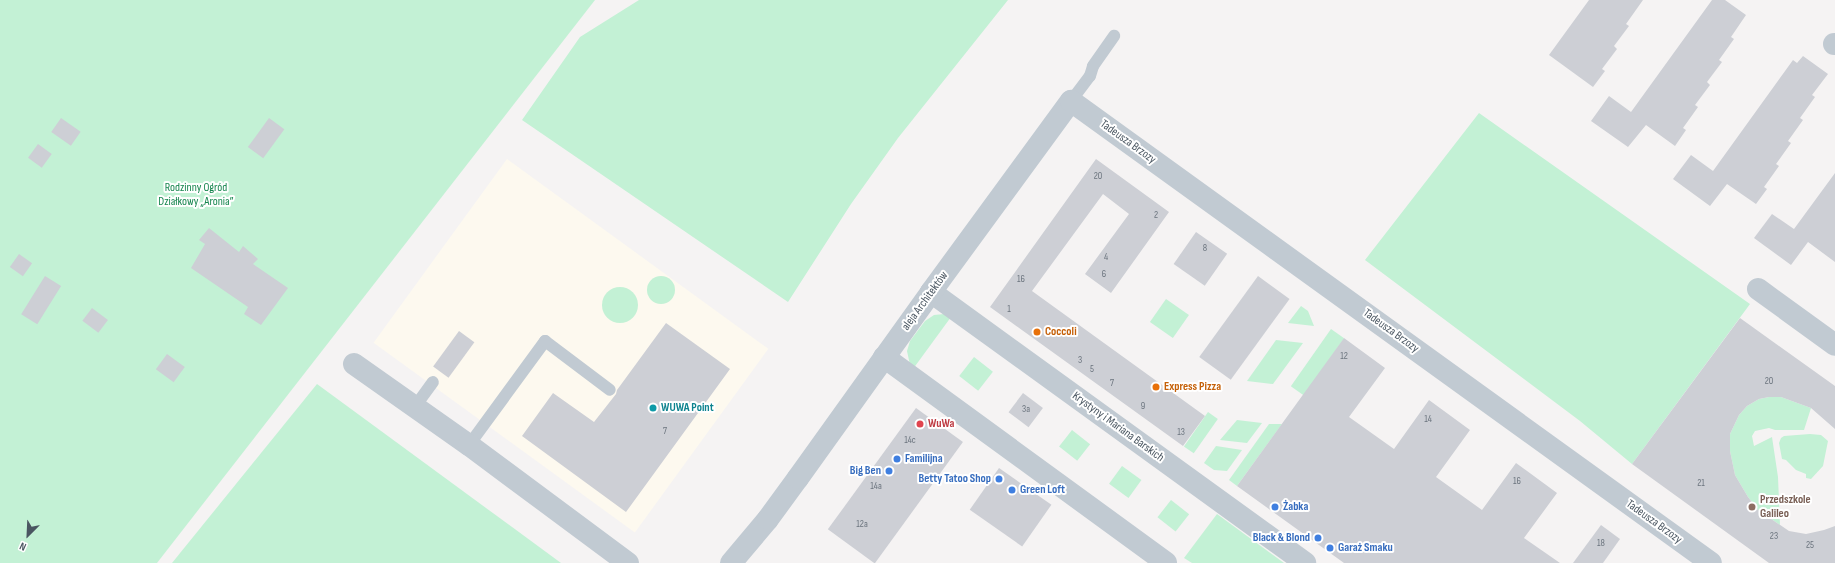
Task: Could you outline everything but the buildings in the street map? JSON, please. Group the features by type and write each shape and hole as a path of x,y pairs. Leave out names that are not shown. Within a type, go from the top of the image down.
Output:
{"street":[{"name":"aleja Architektów","path":"731,563 781,501 931,292 1071,101"},
{"name":"Tadeusza Brzozy","path":"1071,101 1711,563"},
{"path":"1758,289 1835,345"},
{"name":"Krystyny i Mariana Barskich","path":"931,292 1305,563"},
{"path":"884,357 1166,563"},
{"path":"354,364 414,408 469,445 628,563"}],"lane":[{"name":"aleja Architektów","path":"1071,101 1090,76 1093,66 1114,36"},
{"path":"469,445 545,341 610,390"},
{"path":"414,408 433,382"}],"shaded area":[{"path":"507,159 768,349 635,533 374,343"}],"green space":[{"name":"Rodzinny Ogród Działkowy „Aronia”","path":"0,0 595,0 157,563 0,563"},
{"path":"639,0 1008,0 898,138 851,204 788,302 522,120 580,37"},
{"path":"1479,113 1750,304 1632,464 1580,421 1365,260"},
{"path":"661,276 671,280 675,290 671,300 661,304 651,300 647,290 651,280"},
{"path":"624,287 633,292 637,298 637,312 633,318 624,323 616,323 607,318 603,312 602,301 607,292 613,288"},
{"path":"1166,299 1189,315 1173,338 1150,322"},
{"path":"1301,306 1308,311 1314,326 1288,323"},
{"path":"944,314 951,317 913,369 910,365 907,351 910,341 925,321 934,315"},
{"path":"1331,329 1344,338 1304,396 1291,386"},
{"path":"1276,340 1303,343 1273,384 1247,381"},
{"path":"974,357 993,372 978,391 959,376"},
{"path":"317,384 561,563 172,563"},
{"path":"1781,397 1811,408 1804,430 1775,430 1769,428 1755,431 1752,436 1754,446 1772,437 1778,477 1780,525 1758,510 1748,497 1735,475 1730,451 1730,434 1739,415 1747,406 1759,399"},
{"path":"1208,412 1218,419 1194,453 1184,446"},
{"path":"1237,420 1262,423 1247,443 1220,440"},
{"path":"1269,424 1282,424 1237,486 1229,480"},
{"path":"1072,430 1090,444 1077,461 1059,447"},
{"path":"1810,434 1821,435 1828,441 1823,466 1811,479 1806,478 1806,474 1796,470 1786,460 1782,459 1779,443 1781,438 1784,436"},
{"path":"1216,446 1242,450 1227,471 1214,470 1204,463"},
{"path":"1122,466 1141,480 1128,498 1109,484"},
{"path":"1171,500 1189,514 1176,531 1157,517"},
{"path":"1217,514 1284,563 1192,563 1184,558"}],"place":[{"name":"Coccoli","path":"1037,332"},
{"name":"Express Pizza","path":"1156,387"},
{"name":"WUWA Point","path":"653,408"},
{"name":"WuWa","path":"920,424"},
{"name":"Familijna","path":"897,459"},
{"name":"Big Ben","path":"889,471"},
{"name":"Betty Tatoo Shop","path":"999,479"},
{"name":"Green Loft","path":"1012,490"},
{"name":"Żabka","path":"1275,507"},
{"name":"Przedszkole Galileo","path":"1752,507"},
{"name":"Black & Blond","path":"1318,538"},
{"name":"Garaż Smaku","path":"1330,548"}]}
